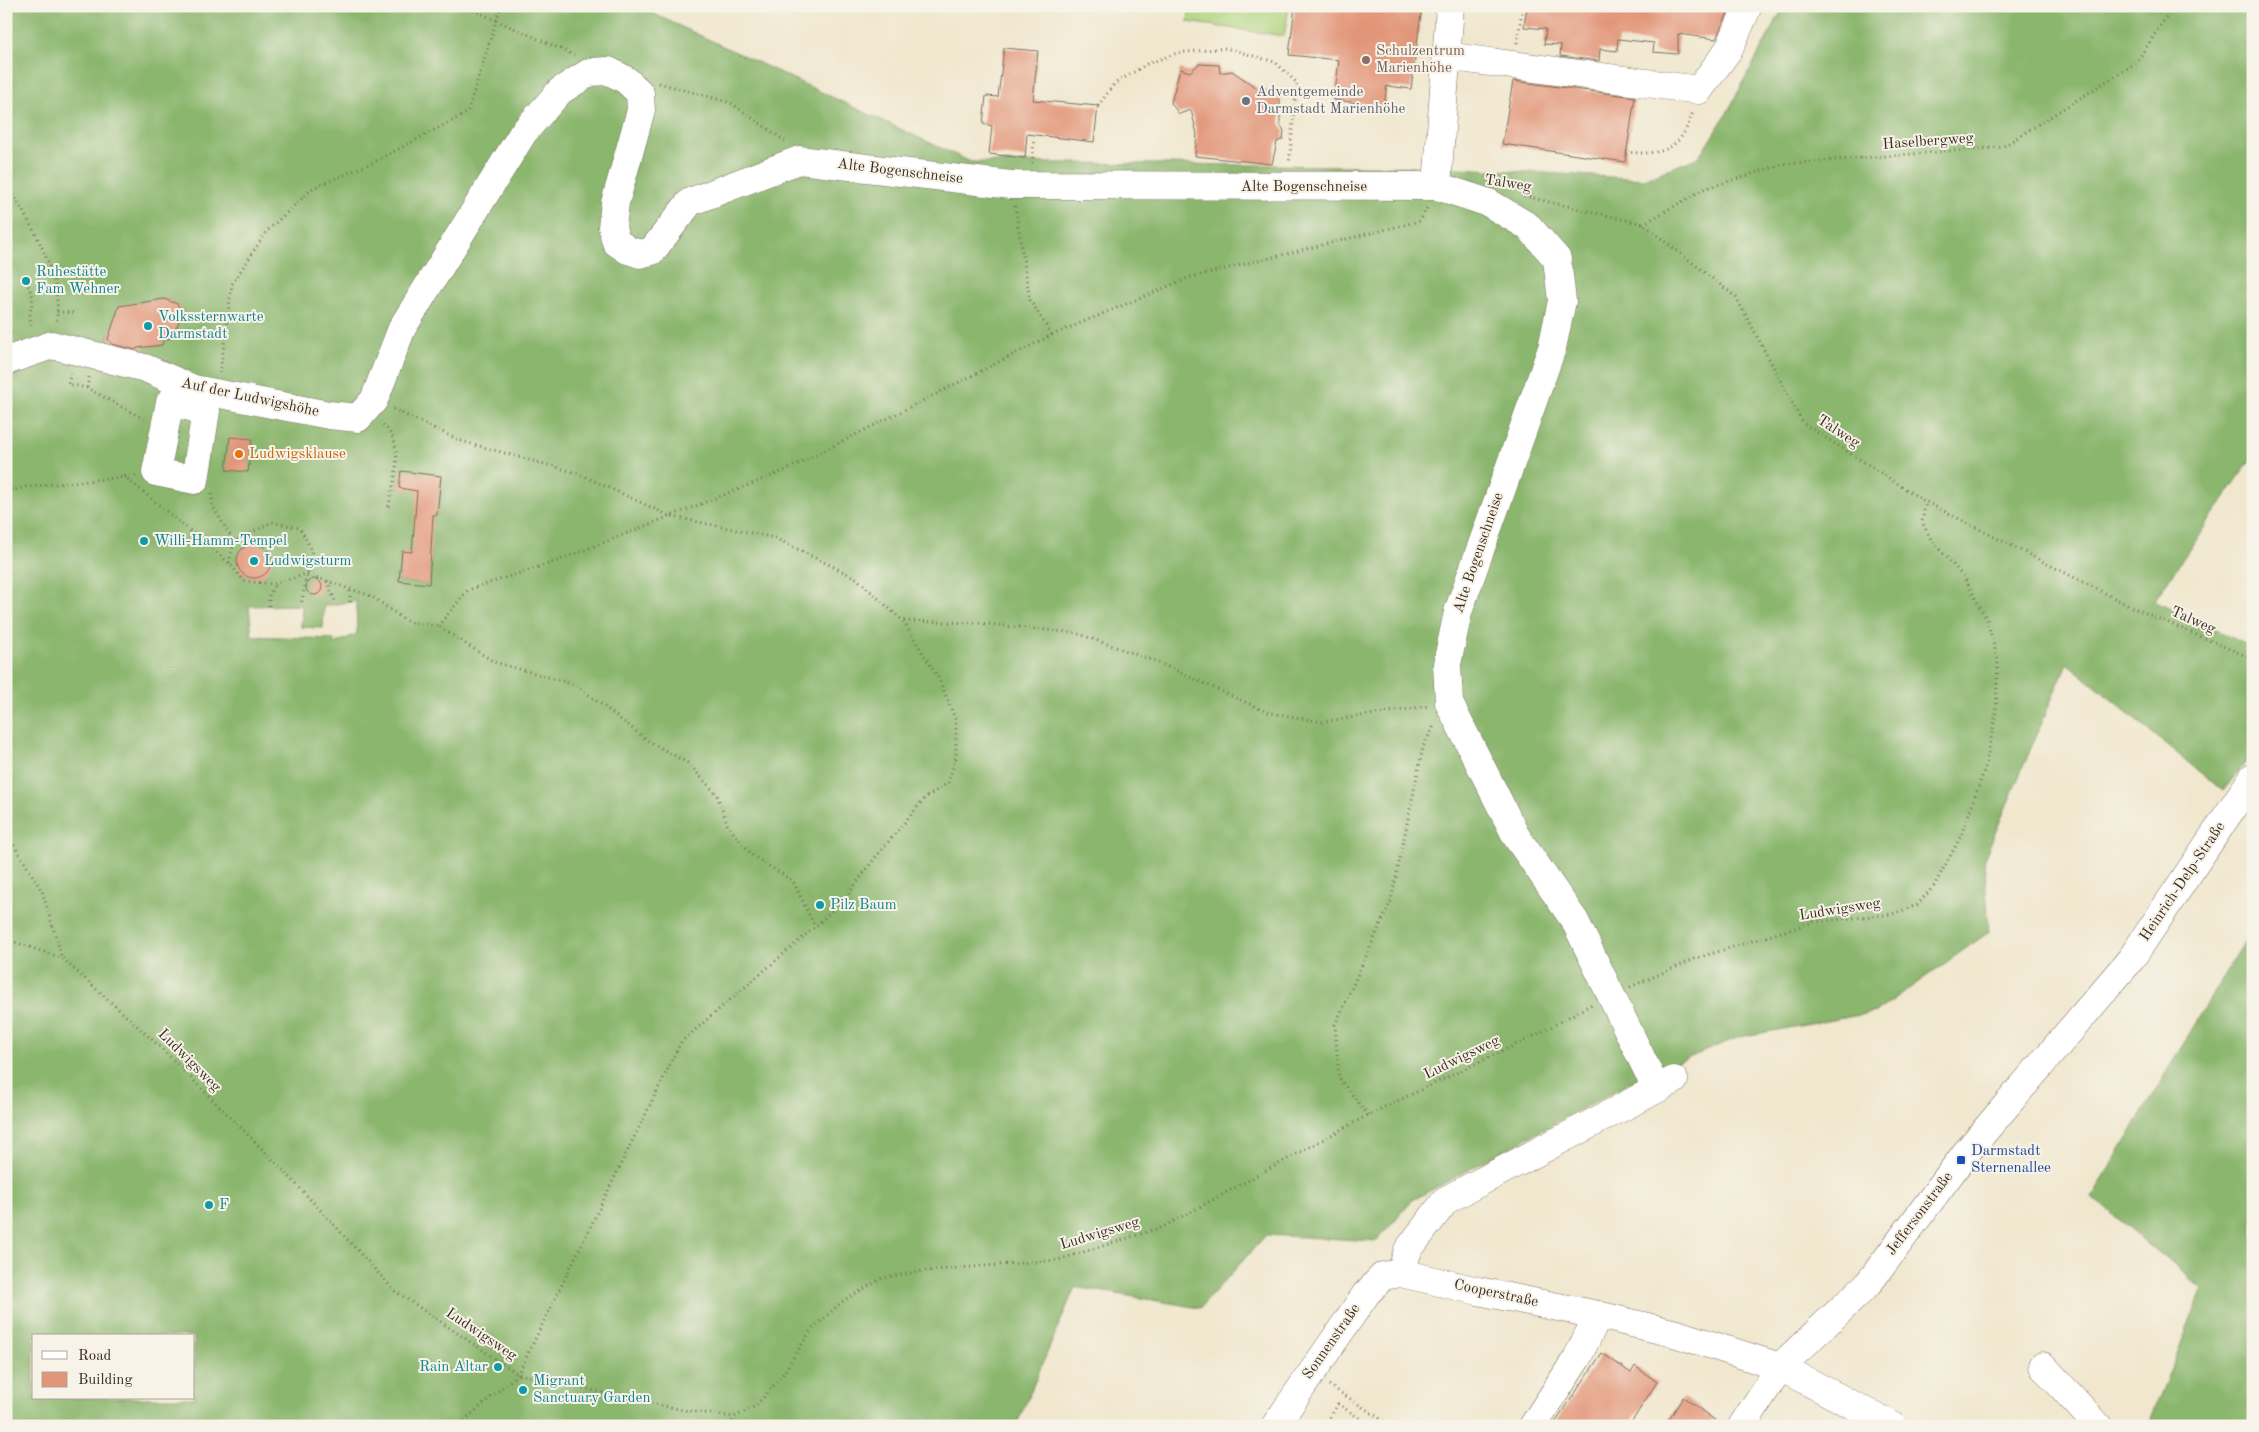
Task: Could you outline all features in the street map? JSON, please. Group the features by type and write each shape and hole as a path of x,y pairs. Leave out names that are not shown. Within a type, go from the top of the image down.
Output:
{"street":[{"path":"1437,186 1450,6"},
{"path":"1445,56 1699,90 1729,49 1748,6"},
{"path":"370,405 402,328 523,133 560,91 590,72 618,76"},
{"name":"Alte Bogenschneise","path":"618,76 640,94 641,110 615,203 612,227 616,242 628,250 640,254 652,250 690,202 799,160 1011,186 1437,186 1489,203 1529,226 1557,259 1562,301 1552,348 1458,612 1448,664 1449,703 1516,836 1575,920 1610,995"},
{"path":"6,361 41,338"},
{"name":"Auf der Ludwigshöhe","path":"41,338 145,368 212,402 358,418 370,405"},
{"name":"Heinrich-Delp-Straße","path":"2110,984 2140,947 2253,777"},
{"name":"Jeffersonstraße","path":"1742,1426 1780,1367 1868,1284 1965,1154 2110,984"},
{"path":"1401,1273 1408,1250 1446,1200 1665,1084 1610,995"},
{"name":"Cooperstraße","path":"1401,1273 1478,1291 1598,1315 1677,1334 1780,1367 1893,1426"},
{"name":"Sonnenstraße","path":"1274,1426 1366,1294 1383,1276 1401,1273"},
{"path":"1533,1426 1577,1358 1598,1315"},
{"path":"2042,1366 2098,1426"}],"path":[{"path":"464,6 618,76 644,78 731,103 786,142 799,160"},
{"path":"212,402 232,284 266,231 313,188 374,162 467,113 501,6"},
{"path":"1513,64 1523,6"},
{"name":"Haselbergweg","path":"1643,224 1704,189 1784,164 2002,147 2136,63 2173,6"},
{"path":"1098,106 1114,84 1147,64 1177,53 1226,48 1275,62 1297,83 1287,187"},
{"path":"1626,152 1658,153 1671,147 1682,138 1689,126 1699,90"},
{"path":"1011,186 1030,300 1052,335"},
{"path":"438,626 468,590 557,561 784,471 1052,335 1188,278 1420,221 1437,186"},
{"path":"11,190 50,267 58,292 57,312 41,338"},
{"name":"Talweg","path":"1522,196 1643,224 1736,297 1803,423 1926,502 2102,592 2253,659"},
{"path":"26,281 33,297 30,313 41,338"},
{"path":"57,312 76,313"},
{"path":"87,388 89,376 71,373 68,384 87,388 148,422"},
{"path":"370,405 389,430 398,458 388,509"},
{"path":"370,405 462,441 577,473 670,516 775,538 856,578 903,622 939,680 956,721 956,758 948,783 925,798 875,858 846,897 815,928 682,1042 518,1374 458,1426"},
{"path":"6,492 26,487 124,476 229,563 244,581 274,584 306,574 371,596 408,622 438,626 494,662 576,684 650,742 688,763 717,795 728,826 753,856 793,881 815,928"},
{"path":"212,494 212,506 234,542 229,563"},
{"name":"Ludwigsweg","path":"6,939 62,958 157,1044 280,1166 395,1292 518,1374 683,1410 734,1417 756,1406 781,1377 811,1330 843,1301 882,1278 923,1271 1058,1260 1163,1227 1368,1116 1536,1035 1610,995 1697,958 1814,922 1892,914 1917,906 1934,886 1961,836 1986,765 1996,712 1998,660 1987,620 1964,578 1932,541 1922,522 1926,502"},
{"path":"234,542 272,522 300,528 312,551 301,605"},
{"path":"327,581 336,603"},
{"path":"269,606 269,595 274,584"},
{"path":"350,589 350,602"},
{"path":"903,622 978,623 1076,633 1155,661 1267,712 1321,722 1449,703"},
{"path":"1368,1116 1339,1078 1335,1025 1391,901 1423,747 1449,703"},
{"path":"6,832 42,891 62,958"},
{"path":"1310,1373 1391,1426"},
{"path":"1326,1426 1338,1404 1371,1426"},
{"path":"730,1426 734,1417"}],"green space":[{"path":"6,6 637,6 971,162 1442,167 1644,179 1699,157 1727,113 1784,6 2253,6 2253,456 2154,601 2253,648 2253,753 2223,791 2067,663 1984,859 1989,932 1876,1012 1739,1037 1635,1080 1411,1201 1377,1241 1266,1235 1200,1308 1075,1287 1016,1426 6,1426","holes":["164,299 177,304 183,312 180,320 173,323 161,345 152,346 138,342 136,350 128,352 121,344 114,345 108,339 110,331 119,330 134,312 138,303 146,302 152,309 156,300","401,471 441,477 437,514 433,515 428,553 432,554 429,584 399,581 402,551 414,552 427,492 399,488","356,601 357,634 333,644 334,639 252,636 249,606 302,605 301,627 323,628 324,606"]},
{"path":"1190,6 1289,6 1284,36 1188,22"},
{"path":"2253,927 2253,1426 2148,1426 2203,1289 2092,1197"}],"building":[{"path":"1295,6 1422,6 1411,89 1387,86 1384,106 1334,100 1339,60 1289,55"},
{"path":"1527,6 1731,6 1716,39 1678,34 1678,54 1653,52 1654,43 1618,39 1617,51 1600,49 1599,61 1560,56 1561,45 1544,44 1546,29 1524,27"},
{"path":"1004,48 1038,51 1033,100 1098,106 1094,142 1027,134 1025,158 989,154 992,126 983,124 986,96 998,97"},
{"path":"1199,64 1219,65 1220,73 1232,71 1260,90 1280,92 1280,124 1284,131 1283,139 1277,142 1272,164 1195,156 1197,134 1191,110 1179,114 1171,103 1180,69 1190,72"},
{"path":"1513,81 1635,97 1625,162 1502,144"},
{"name":"Volkssternwarte Darmstadt","path":"164,299 177,304 183,312 172,338 164,339 162,345 137,348 136,350 112,344 108,339 119,306"},
{"name":"Ludwigsklause","path":"230,437 252,439 248,472 226,470"},
{"path":"401,471 441,476 437,515 433,515 429,584 399,581 402,551 412,552 417,491 399,488"},
{"name":"Ludwigsturm","path":"254,544 261,545 266,549 270,554 270,568 266,573 261,577 254,578 247,577 242,573 238,568 237,561 238,554 242,549 247,545"},
{"path":"314,579 320,581 322,587 320,593 314,595 308,593 306,587 308,581"},
{"path":"1602,1353 1631,1373 1635,1366 1657,1382 1629,1426 1553,1426"},
{"path":"1683,1397 1723,1426 1665,1426"}],"place":[{"name":"Schulzentrum Marienhöhe","path":"1366,60"},
{"name":"Adventgemeinde Darmstadt Marienhöhe","path":"1246,101"},
{"name":"Ruhestätte Fam Wehner","path":"26,281"},
{"name":"Volkssternwarte Darmstadt","path":"148,326"},
{"name":"Ludwigsklause","path":"239,454"},
{"name":"Willi-Hamm-Tempel","path":"144,541"},
{"name":"Ludwigsturm","path":"254,561"},
{"name":"Pilz Baum","path":"820,905"},
{"name":"Darmstadt Sternenallee","path":"1961,1160"},
{"name":"F","path":"209,1205"},
{"name":"Rain Altar","path":"498,1367"},
{"name":"Migrant Sanctuary Garden","path":"523,1390"}]}
